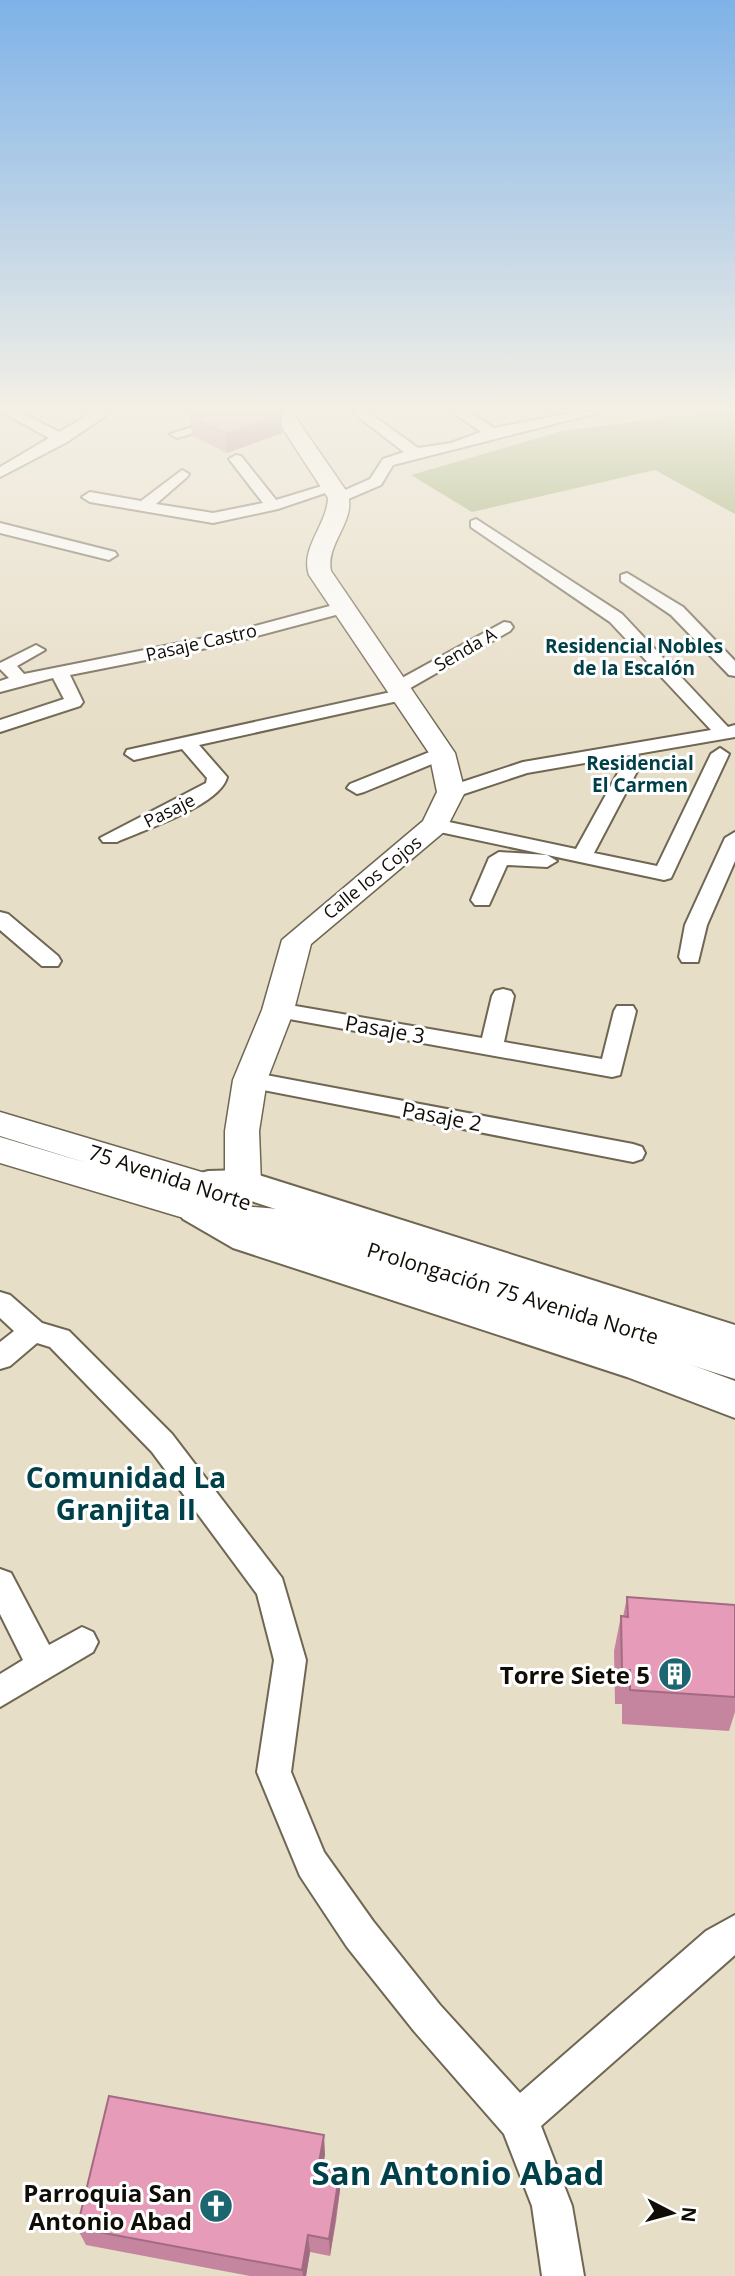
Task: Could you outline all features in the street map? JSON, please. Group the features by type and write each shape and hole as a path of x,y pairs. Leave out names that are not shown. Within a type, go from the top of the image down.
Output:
{"main road":[{"path":"216,1193 735,1342"},
{"path":"216,1193 247,1237 641,1364 735,1400"}],"street":[{"path":"333,518 318,566 341,608 442,753 451,792 523,768 729,732"},
{"path":"476,524 616,618 729,732"},
{"path":"0,528 109,555"},
{"path":"627,578 677,611 735,671"},
{"name":"Pasaje Castro","path":"0,687 22,680 227,639 341,608"},
{"name":"Senda A","path":"134,754 399,691 426,671 504,627"},
{"path":"22,680 9,669 8,664 36,650"},
{"path":"0,726 74,702 60,673"},
{"name":"Pasaje","path":"110,838 190,802 215,786 217,777 186,742"},
{"path":"357,788 442,753"},
{"path":"435,825 586,860 664,874 720,754"},
{"path":"586,860 634,760"},
{"name":"Calle los Cojos","path":"216,1193 242,1131 250,1080 278,1010 296,940 435,825 451,792"},
{"path":"690,957 696,925 735,838"},
{"path":"482,900 499,858 586,860"},
{"path":"0,919 50,961"},
{"path":"491,1047 503,996"},
{"name":"Pasaje 3","path":"278,1010 612,1069 625,1010"},
{"name":"Pasaje 2","path":"250,1080 634,1153"},
{"name":"75 Avenida Norte","path":"0,1124 216,1193 258,1223 298,1226"},
{"name":"75 Avenida Norte","path":"0,1150 216,1193"},
{"name":"Prolongación 75 Avenida Norte","path":"298,1226 735,1363"},
{"path":"0,1302 33,1331 60,1339 162,1443 271,1588 290,1660 274,1772 312,1864 360,1934 427,2018 518,2120 539,2166 552,2206 563,2276"},
{"path":"0,1358 33,1331"},
{"path":"0,1583 43,1666"},
{"path":"0,1692 82,1642"},
{"path":"518,2120 719,1944 735,1933"}],"building":[{"path":"627,1597 735,1605 735,1697 630,1690 630,1670 622,1670 621,1616 628,1617"},
{"name":"Parroquia San Antonio Abad","path":"109,2096 324,2135 318,2168 340,2171 329,2239 308,2235 302,2270 77,2228"}],"place":[{"name":"Torre Siete 5","path":"675,1674"},
{"name":"Parroquia San Antonio Abad","path":"216,2206"}],"district":[{"name":"Residencial Nobles de la Escalón","path":"634,657"},
{"name":"Residencial El Carmen","path":"640,774"},
{"name":"Comunidad La Granjita II","path":"126,1493"},
{"name":"San Antonio Abad","path":"458,2172"}]}
